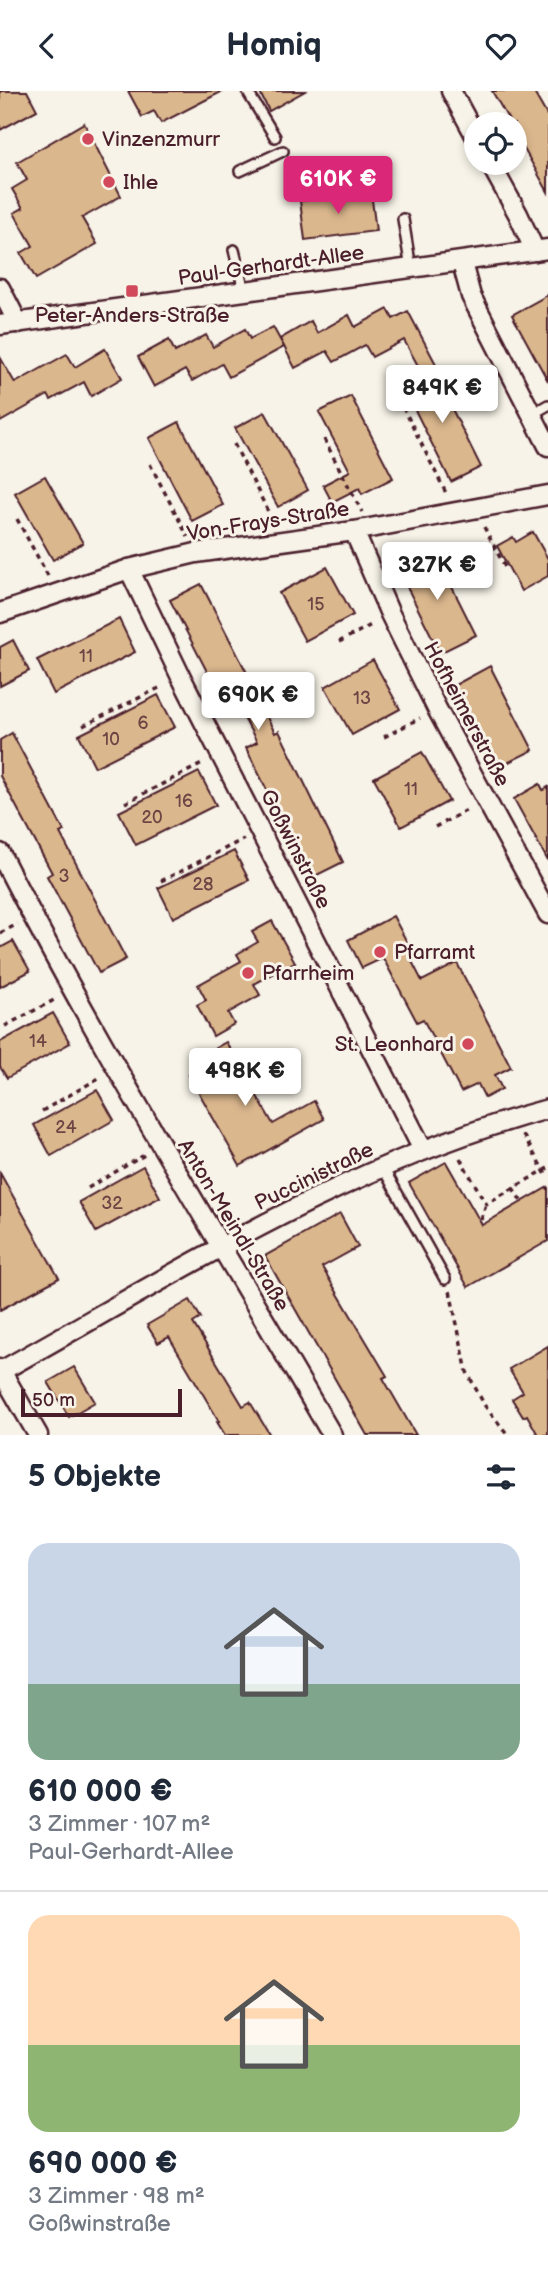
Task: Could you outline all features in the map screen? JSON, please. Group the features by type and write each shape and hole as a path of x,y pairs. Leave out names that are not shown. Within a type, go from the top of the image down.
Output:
{"street":[{"path":"451,91 464,115"},
{"path":"497,175 542,250"},
{"name":"Paul-Gerhardt-Allee","path":"9,324 542,250"},
{"path":"462,263 471,296 548,446"},
{"path":"0,288 9,324"},
{"name":"Von-Frays-Straße","path":"0,613 129,569 196,553 362,529 548,495"},
{"name":"Hofheimerstraße","path":"362,529 390,614 437,709 548,914"},
{"name":"Goßwinstraße","path":"129,569 181,677 423,1150"},
{"name":"Anton-Meindl-Straße","path":"0,853 160,1146 223,1247 332,1435"},
{"name":"Puccinistraße","path":"1,1370 319,1195 449,1140 548,1109"},
{"path":"1,1370 38,1435"}],"lane":[{"path":"247,91 275,137"},
{"path":"240,171 283,151"},
{"path":"404,219 411,269"},
{"path":"234,250 244,290"},
{"path":"532,414 548,405"},
{"path":"383,1168 445,1279"}],"path":[{"path":"403,407 456,512"},
{"path":"324,439 362,529"},
{"path":"234,444 283,541"},
{"path":"150,464 196,553"},
{"path":"474,509 506,569"},
{"path":"17,519 57,594"},
{"path":"339,642 390,614"},
{"path":"83,726 181,677"},
{"path":"384,737 437,709"},
{"path":"125,803 222,754"},
{"path":"435,827 487,800"},
{"path":"161,881 261,830"},
{"path":"5,1026 73,990"},
{"path":"42,1111 118,1067"},
{"path":"513,1118 546,1169 548,1178"},
{"path":"449,1140 486,1204"},
{"path":"88,1188 160,1146"},
{"path":"481,1220 486,1204 546,1169"},
{"path":"513,1188 521,1201"},
{"path":"445,1279 452,1296 467,1372 485,1406 509,1435"}],"building":[{"path":"0,91 27,91 37,110 0,130"},
{"path":"128,91 223,91 161,123 154,111 142,117"},
{"path":"259,91 305,91 269,111"},
{"path":"492,91 533,91 548,117 548,192 527,154 527,112 504,112"},
{"path":"84,123 121,196 82,218 97,244 36,279 21,253 33,246 14,213 23,208 12,189 27,180 17,162"},
{"path":"371,192 376,231 305,240 300,201"},
{"path":"548,295 548,381 512,315"},
{"path":"388,309 393,319 408,311 437,366 422,373 404,340 372,357 365,345 334,362 327,351 295,368 280,339 311,321 317,333 349,315 355,327"},
{"path":"273,327 284,347 229,377 222,364 192,381 185,370 154,387 138,357 169,340 175,352 206,335 213,347 245,329 250,339"},
{"path":"105,349 122,378 91,396 84,382 51,400 48,395 0,422 0,357 15,383 67,354 75,367"},
{"path":"432,369 481,467 451,482 402,384"},
{"path":"351,396 393,478 362,494 359,488 332,502 323,485 350,471 319,412"},
{"path":"265,412 308,490 278,507 235,428"},
{"path":"179,422 223,505 192,521 149,438"},
{"path":"45,476 83,543 53,560 15,493"},
{"path":"533,532 548,559 548,576 521,591 497,546 513,537 516,542"},
{"path":"434,551 476,635 440,653 398,569"},
{"path":"327,567 353,615 305,641 279,593"},
{"path":"201,584 260,698 258,700 275,733 279,731 343,862 311,878 246,748 257,742 239,709 229,714 170,600"},
{"path":"119,619 135,652 54,694 37,660"},
{"path":"13,640 29,671 0,686 0,647"},
{"path":"373,660 400,709 352,735 325,687"},
{"path":"490,666 533,750 497,768 455,685"},
{"path":"158,695 175,727 95,767 79,735"},
{"path":"12,733 64,831 60,833 126,959 99,973 47,876 52,873 0,776 0,740"},
{"path":"422,752 449,801 401,827 374,778"},
{"path":"199,772 216,805 136,845 119,812"},
{"path":"540,784 543,790 548,787 548,861 514,799"},
{"path":"234,851 249,880 173,918 158,888"},
{"name":"St. Leonhard","path":"393,916 408,944 404,946 422,981 457,963 511,1067 495,1075 502,1089 485,1098 478,1084 461,1092 423,1019 417,1022 383,958 362,968 348,940"},
{"name":"Pfarrheim","path":"272,921 295,962 254,984 260,995 228,1013 234,1024 213,1036 197,1005 206,1000 198,985 241,961 237,954 258,942 252,932"},
{"path":"13,941 30,971 0,987 0,948"},
{"path":"53,1013 70,1043 7,1078 0,1067 0,1042"},
{"path":"226,1042 273,1124 314,1101 324,1119 240,1166 189,1075 210,1063 205,1054"},
{"path":"97,1090 114,1120 51,1156 34,1125"},
{"path":"446,1162 482,1225 548,1187 548,1241 468,1287 409,1183"},
{"path":"143,1166 160,1197 96,1232 79,1202"},
{"path":"0,1173 59,1278 0,1310"},
{"path":"340,1214 358,1247 322,1267 387,1376 383,1378 416,1435 367,1435 265,1256"},
{"path":"190,1300 201,1318 193,1323 243,1406 250,1402 270,1435 225,1435 169,1337 158,1343 147,1325"},
{"path":"548,1346 548,1435 538,1435 527,1415 523,1417 512,1399 523,1392 509,1369"},
{"path":"74,1367 95,1402 69,1417 48,1382"}],"place":[{"name":"Vinzenzmurr","path":"88,139"},
{"name":"Ihle","path":"109,182"},
{"name":"Peter-Anders-Straße","path":"132,291"},
{"name":"Pfarramt","path":"380,952"},
{"name":"Pfarrheim","path":"248,973"},
{"name":"St. Leonhard","path":"468,1044"}]}
